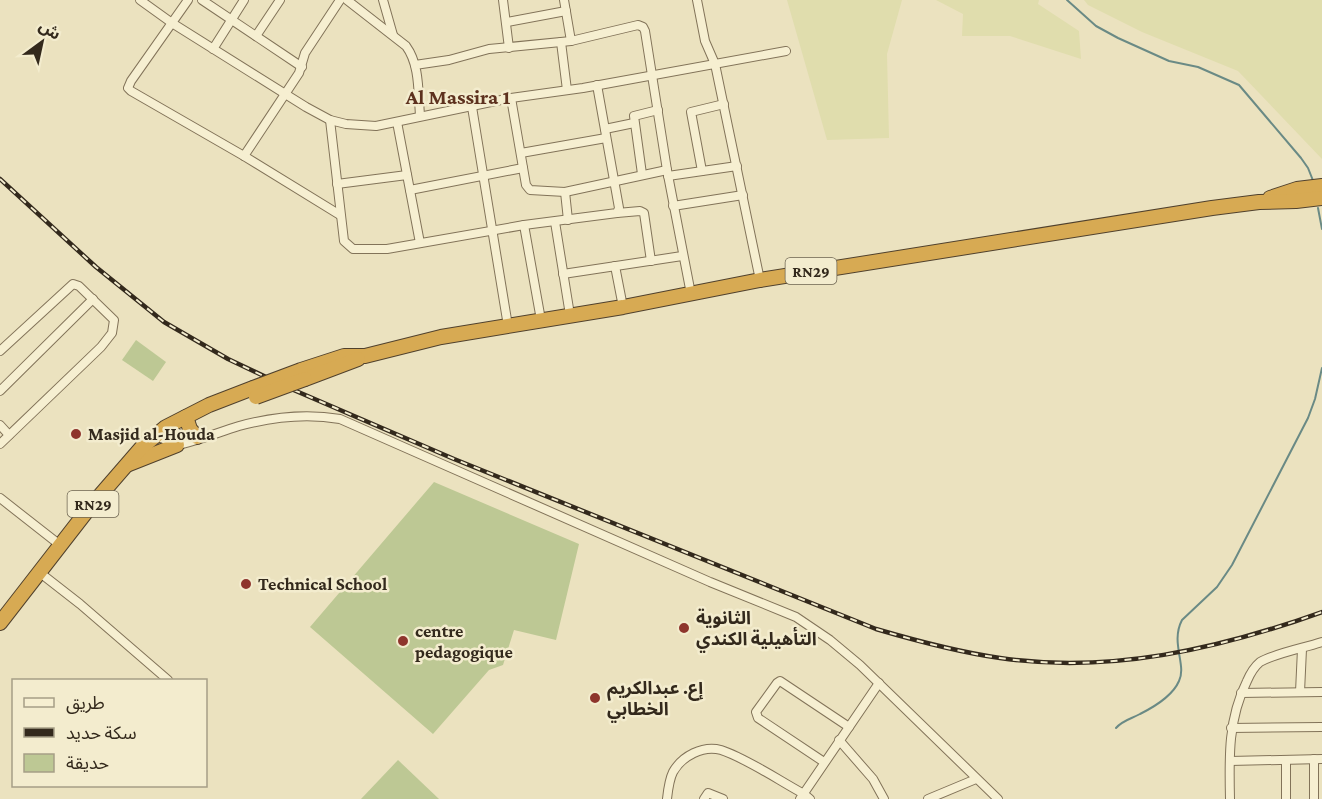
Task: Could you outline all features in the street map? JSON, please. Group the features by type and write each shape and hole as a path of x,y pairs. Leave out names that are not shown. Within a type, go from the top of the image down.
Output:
{"highway":[{"name":"RN29","path":"1259,202 1297,189 1322,186"},
{"name":"RN29","path":"2,618 124,466 160,431 191,415 211,413 255,392 303,375 348,364 365,356 441,337 623,307 760,280 1259,202 1322,198"},
{"path":"191,415 190,429 201,437"},
{"path":"124,466 177,445"}],"street":[{"path":"140,0 213,49 330,120 366,126 397,122 511,98 786,51"},
{"path":"188,0 131,81 129,88 136,95 244,156 340,215"},
{"path":"202,0 302,67"},
{"path":"213,49 244,0"},
{"path":"256,36 280,0"},
{"path":"244,156 302,67 303,56 340,0"},
{"path":"347,0 406,46 411,53 415,66 420,116"},
{"path":"383,0 393,36"},
{"path":"503,0 509,48"},
{"path":"564,0 571,41"},
{"path":"697,0 705,41 715,64 760,280"},
{"path":"507,22 566,11"},
{"path":"415,66 450,60 489,49 571,41 640,25 645,31 667,173 691,294"},
{"path":"561,42 567,90"},
{"path":"597,85 619,208 617,213"},
{"path":"511,98 526,185 530,190 565,192 642,174 702,171 737,166"},
{"path":"702,171 691,112 724,104"},
{"path":"472,107 508,326"},
{"path":"642,174 634,123 635,115 658,110"},
{"path":"330,120 344,241 352,249 376,250 524,225 640,211 644,213 651,261"},
{"path":"397,122 420,243"},
{"path":"605,129 634,123"},
{"path":"521,153 606,138"},
{"path":"410,190 523,168"},
{"path":"337,184 407,175"},
{"path":"565,192 568,220"},
{"path":"673,206 743,195"},
{"path":"555,222 570,315"},
{"path":"524,225 541,320"},
{"path":"563,274 682,256"},
{"path":"615,266 623,307"},
{"path":"0,444 109,338 114,328 114,320 79,286 73,284 2,346"},
{"path":"0,391 93,299"},
{"path":"160,431 177,445 242,425 292,416 318,415 340,419 699,577 796,617 838,646 998,799"},
{"path":"0,425 9,435"},
{"path":"160,431 201,437"},
{"path":"0,498 60,544"},
{"path":"39,572 80,604 166,679"},
{"path":"1230,799 1231,728 1240,693 1251,672 1258,664 1322,642"},
{"path":"1300,692 1302,649"},
{"path":"824,762 758,718 756,712 777,682 780,681 849,727"},
{"path":"667,799 674,772 686,757 706,749 719,750 728,754 804,797 838,740 879,683"},
{"path":"1240,693 1322,692"},
{"path":"1231,728 1322,727"},
{"path":"838,740 873,779 884,799"},
{"path":"1230,761 1318,759 1314,799"},
{"path":"1286,799 1287,760"},
{"path":"928,799 976,779"},
{"path":"704,799 708,793 723,799"}],"shaded area":[{"path":"787,0 902,0 887,54 889,138 827,140"},
{"path":"936,0 1039,0 1038,4 1079,31 1081,59 1010,36 962,36 963,14"},
{"path":"1084,0 1322,0 1322,159 1238,71 1142,32 1088,5"}],"green space":[{"path":"136,340 166,362 153,381 122,360"},
{"path":"434,482 579,544 556,640 514,630 503,665 489,670 433,734 310,627"},
{"path":"398,760 439,799 361,799"}],"waterway":[{"path":"1067,0 1096,26 1118,38 1169,61 1198,67 1239,85 1301,158 1314,183"},
{"path":"1318,208 1322,229"},
{"path":"1116,728 1168,696 1179,681 1181,668 1178,637 1182,620 1217,587 1232,565 1308,418 1322,368"}],"railway":[{"path":"0,179 96,267 164,322 228,359 289,388 454,459 876,629 984,656 1041,662 1082,663 1164,655 1204,647 1322,612"}],"place":[{"name":"Masjid al-Houda","path":"76,434"},
{"name":"Technical School","path":"246,584"},
{"name":"الثانوية التأهيلية الكندي","path":"684,628"},
{"name":"centre pedagogique","path":"403,641"},
{"name":"إع. عبدالكريم الخطابي","path":"595,698"}],"district":[{"name":"Al Massira 1","path":"458,97"}]}
